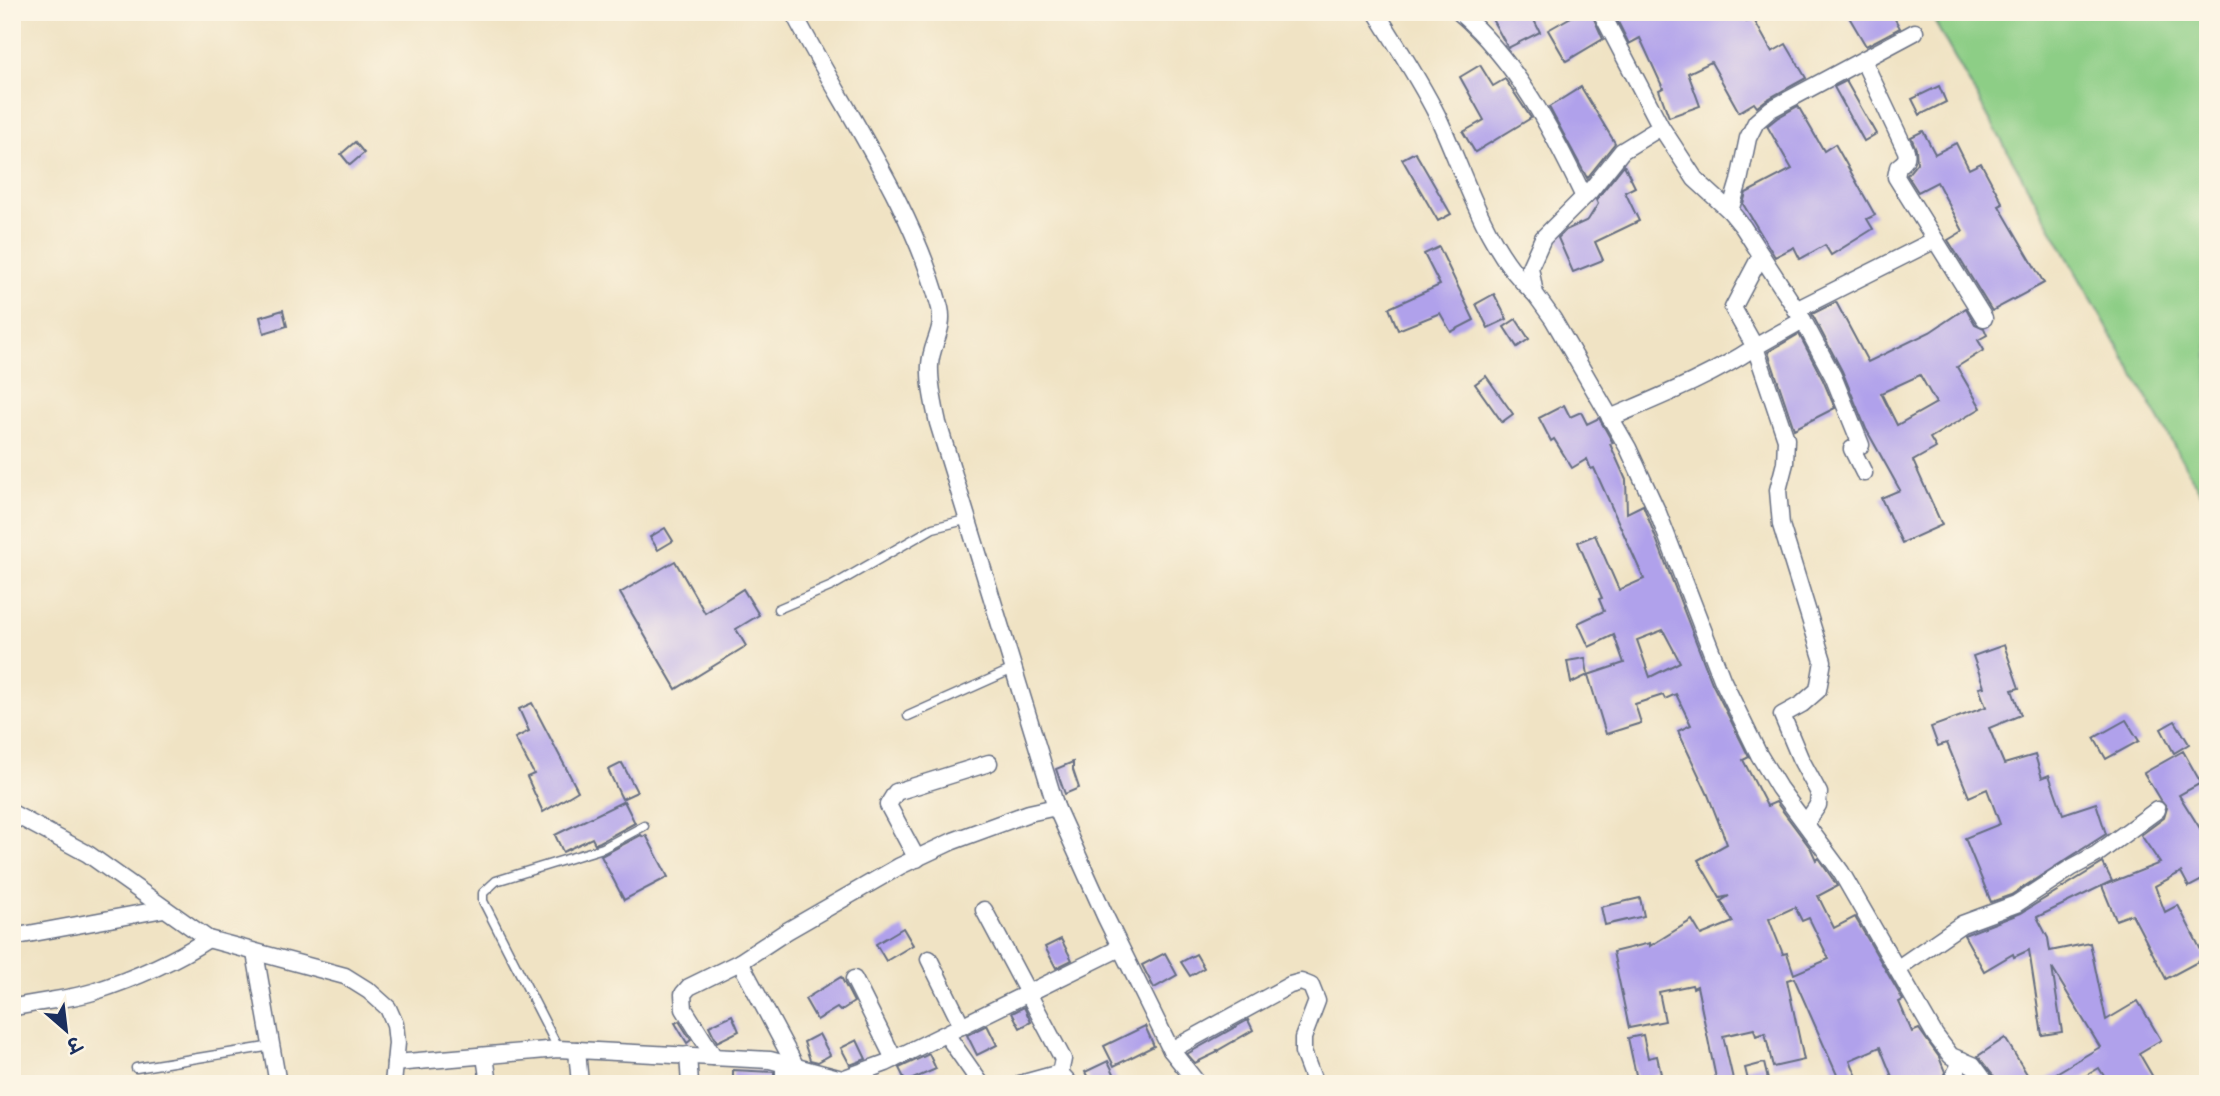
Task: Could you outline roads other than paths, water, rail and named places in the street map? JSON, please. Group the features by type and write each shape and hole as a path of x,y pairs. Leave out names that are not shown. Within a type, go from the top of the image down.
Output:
{"street":[{"path":"793,12 894,194 921,255 940,310 942,326 930,364 937,423 969,519 1056,807 1120,948 1171,1050 1198,1084"},
{"path":"1376,12 1426,93 1460,171 1506,262 1553,319 1628,448 1658,513 1739,717 1779,788 1841,872 1935,1035 1951,1056 1973,1065 1987,1084"},
{"path":"1460,12 1510,66 1562,150 1584,197"},
{"path":"1601,12 1661,127 1695,179 1730,211 1800,315 1833,376 1858,434 1861,445 1852,449 1864,473"},
{"path":"1730,211 1740,181 1748,138 1756,122 1771,109 1915,32"},
{"path":"1863,60 1906,151 1907,157 1898,167 1896,177 1984,318"},
{"path":"1535,294 1530,267 1543,238 1584,197 1622,151 1661,127"},
{"path":"1610,418 1739,358 1800,315 1935,240"},
{"path":"1761,255 1733,307 1755,347 1786,439 1785,463 1777,490 1781,525 1823,661 1818,690 1802,704 1782,715 1800,758 1819,793 1818,805 1806,823"},
{"path":"917,859 888,804 891,798 896,792 989,763"},
{"path":"713,1057 684,1009 683,994 689,987 740,962 788,931 953,841 1029,813 1056,807"},
{"path":"1898,968 1962,924 2016,904 2097,854 2157,810"},
{"path":"12,813 88,854 208,939 345,976 369,991 388,1008 395,1024 397,1042 393,1084"},
{"path":"12,937 164,909"},
{"path":"984,910 1063,1059 1065,1078 1020,1084"},
{"path":"12,1008 36,1001 92,992 167,963 208,939"},
{"path":"395,1063 558,1049 770,1060 843,1081 894,1059 1120,948"},
{"path":"255,953 278,1084"},
{"path":"929,959 962,1026"},
{"path":"740,962 790,1065 784,1084"},
{"path":"855,979 894,1059"},
{"path":"1171,1050 1290,985 1301,982 1311,986 1317,1001 1303,1038 1303,1052 1315,1084"},
{"path":"946,1034 981,1084"},
{"path":"577,1050 580,1084"},
{"path":"688,1055 691,1084"},
{"path":"485,1056 489,1084"},
{"path":"1950,1084 1962,1060"}],"lane":[{"path":"778,609 832,586 933,528 969,519"},
{"path":"908,716 1013,669"},
{"path":"558,1049 483,901 483,893 496,881 603,848 645,826"},
{"path":"136,1068 272,1046"}]}
